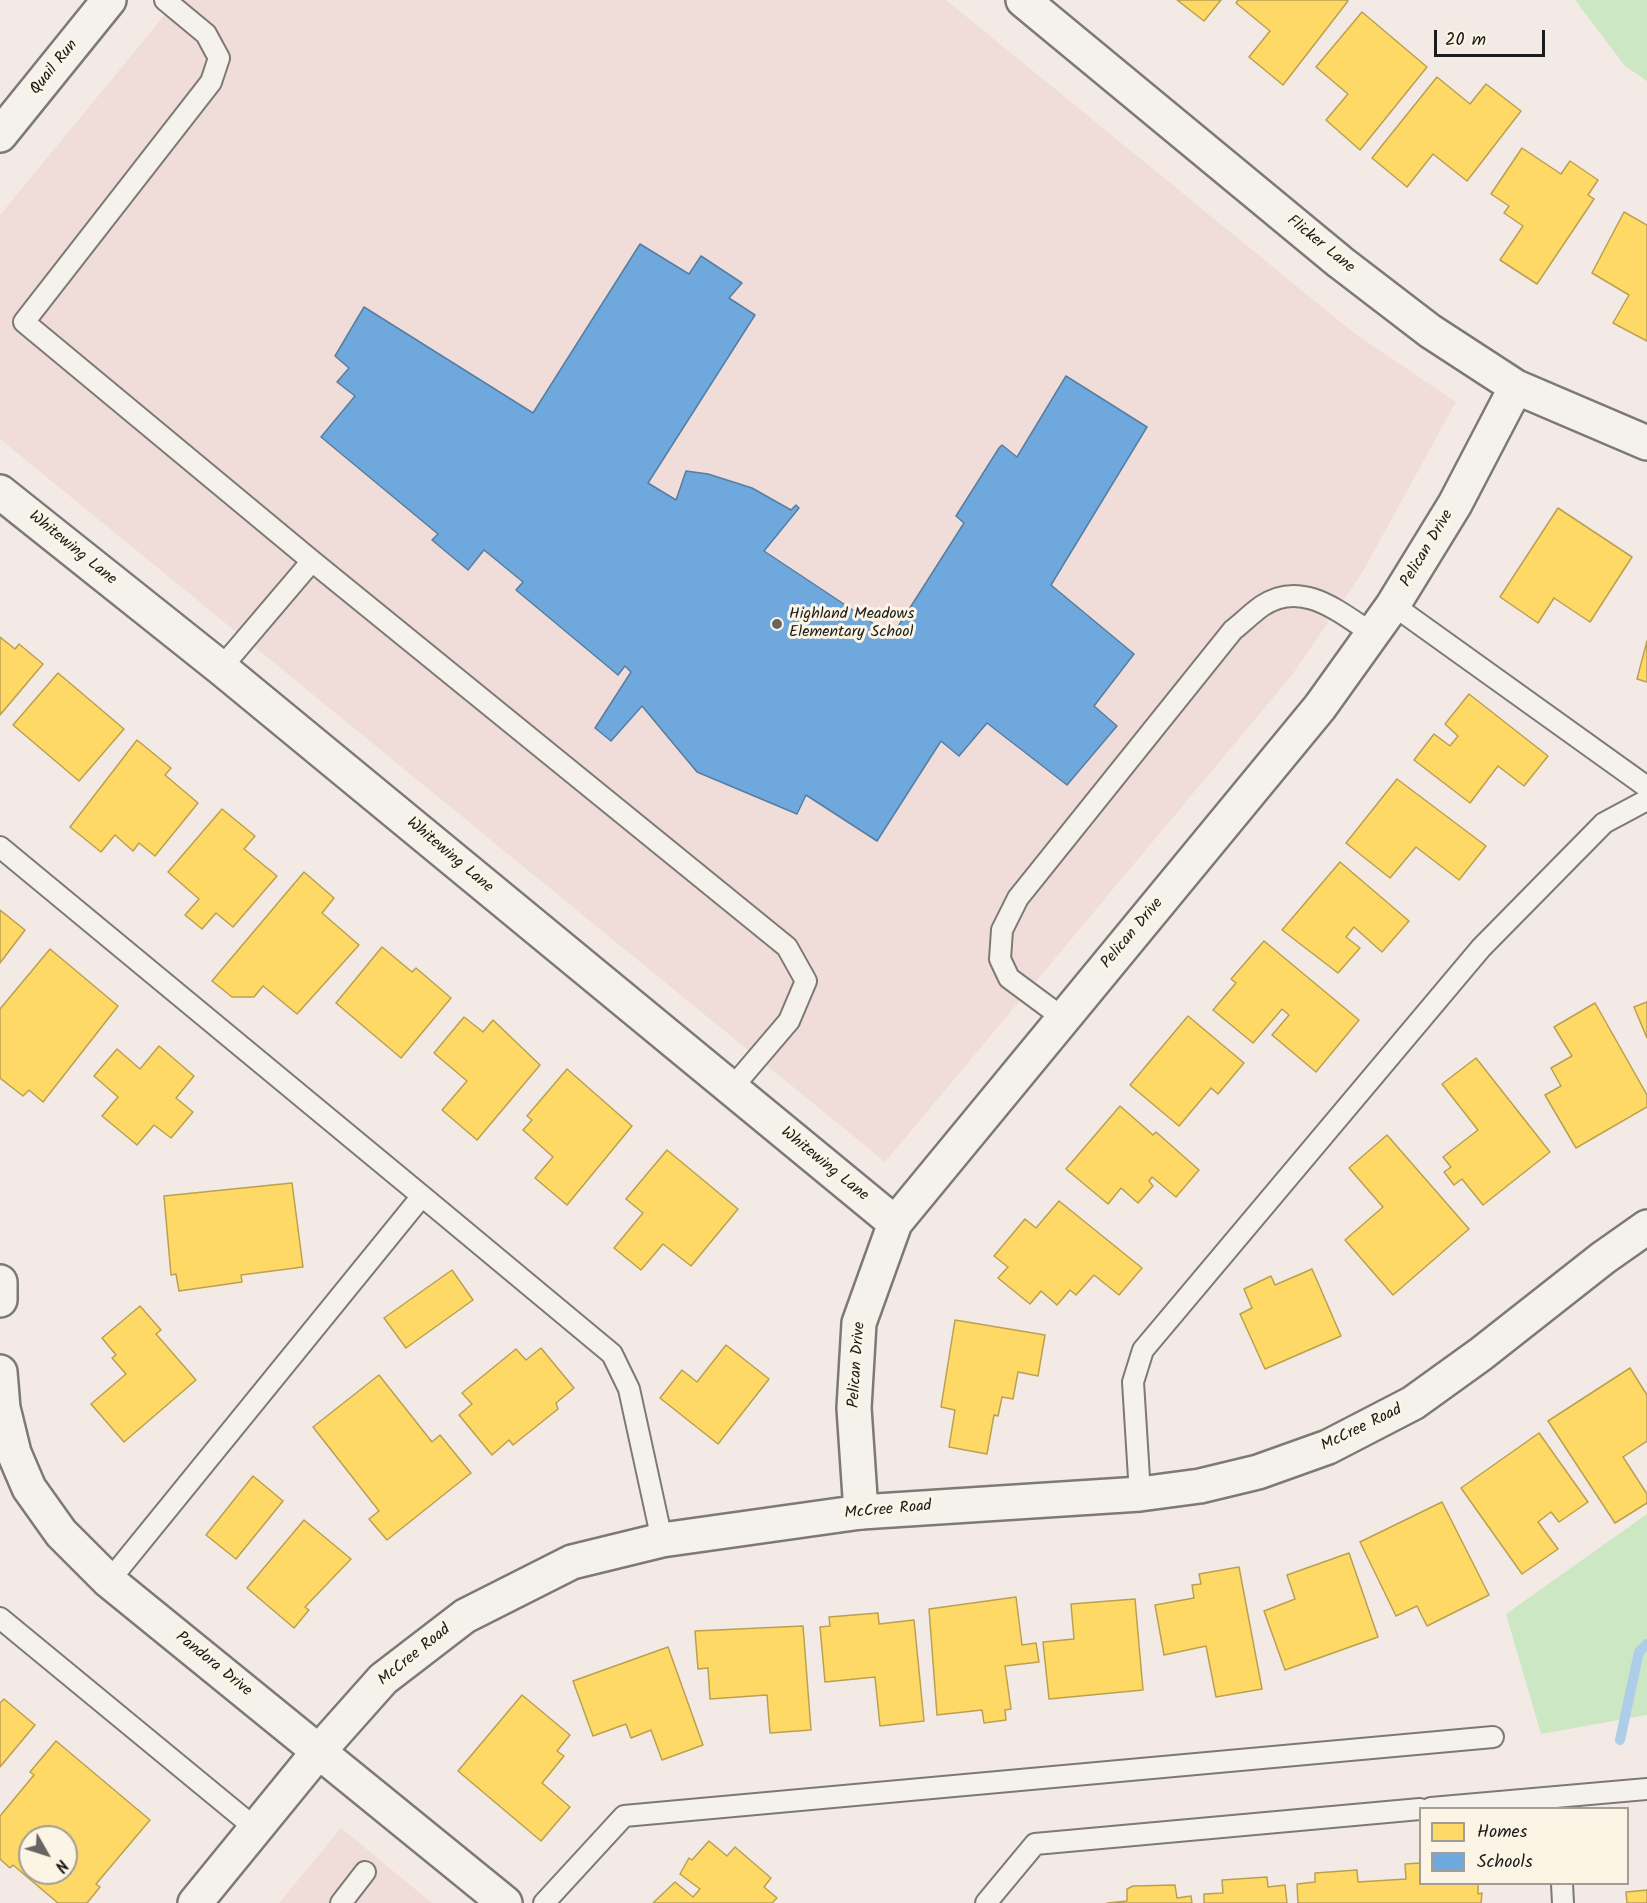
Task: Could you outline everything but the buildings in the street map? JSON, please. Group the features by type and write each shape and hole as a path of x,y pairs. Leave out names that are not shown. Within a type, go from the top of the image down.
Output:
{"street":[{"name":"Quail Run","path":"0,135 109,0"},
{"name":"Flicker Lane","path":"1023,0 1340,262 1430,332 1515,387 1647,443"},
{"name":"Pelican Drive","path":"861,1512 854,1408 859,1323 895,1223 1320,707 1393,605 1455,504 1515,387"},
{"name":"Whitewing Lane","path":"0,492 221,668 895,1223"},
{"name":"McCree Road","path":"195,1903 319,1751 383,1679 465,1616 572,1562 662,1540 861,1512 1140,1494 1200,1486 1258,1472 1328,1448 1413,1403 1647,1227"},
{"path":"0,1282 0,1300"},
{"name":"Pandora Drive","path":"0,1372 8,1461 61,1533 108,1581 505,1903"}],"lane":[{"path":"165,0 206,34 219,58 211,82 24,322 312,561 787,947 806,981 789,1021 731,1089"},
{"path":"221,668 312,561"},
{"path":"1063,1018 1009,978 1000,959 1002,930 1018,898 1233,630 1263,606 1282,597 1300,596 1326,604 1373,634"},
{"path":"1393,605 1647,787"},
{"path":"1140,1494 1133,1382 1143,1350 1481,948 1604,823 1647,800"},
{"path":"0,847 612,1354 629,1389 662,1540"},
{"path":"108,1581 422,1196"},
{"path":"0,1618 255,1828"},
{"path":"543,1903 624,1816 1493,1737"},
{"path":"1472,1807 1555,1803 1647,1789"},
{"path":"986,1903 1035,1844 1419,1809"},
{"path":"341,1903 365,1872"},
{"path":"1562,1885 1563,1903"}],"shaded area":[{"name":"Highland Meadows Elementary School","path":"177,0 946,0 1354,333 1456,402 1362,573 1292,675 885,1162 0,439 0,215"},
{"path":"341,1828 432,1903 279,1903"}],"green space":[{"path":"1575,0 1647,0 1647,81 1625,66"},
{"path":"1647,1514 1647,1715 1541,1734 1506,1614"}],"waterway":[{"path":"1620,1740 1639,1652 1647,1644"}],"place":[{"name":"Highland Meadows Elementary School","path":"777,624"}]}
